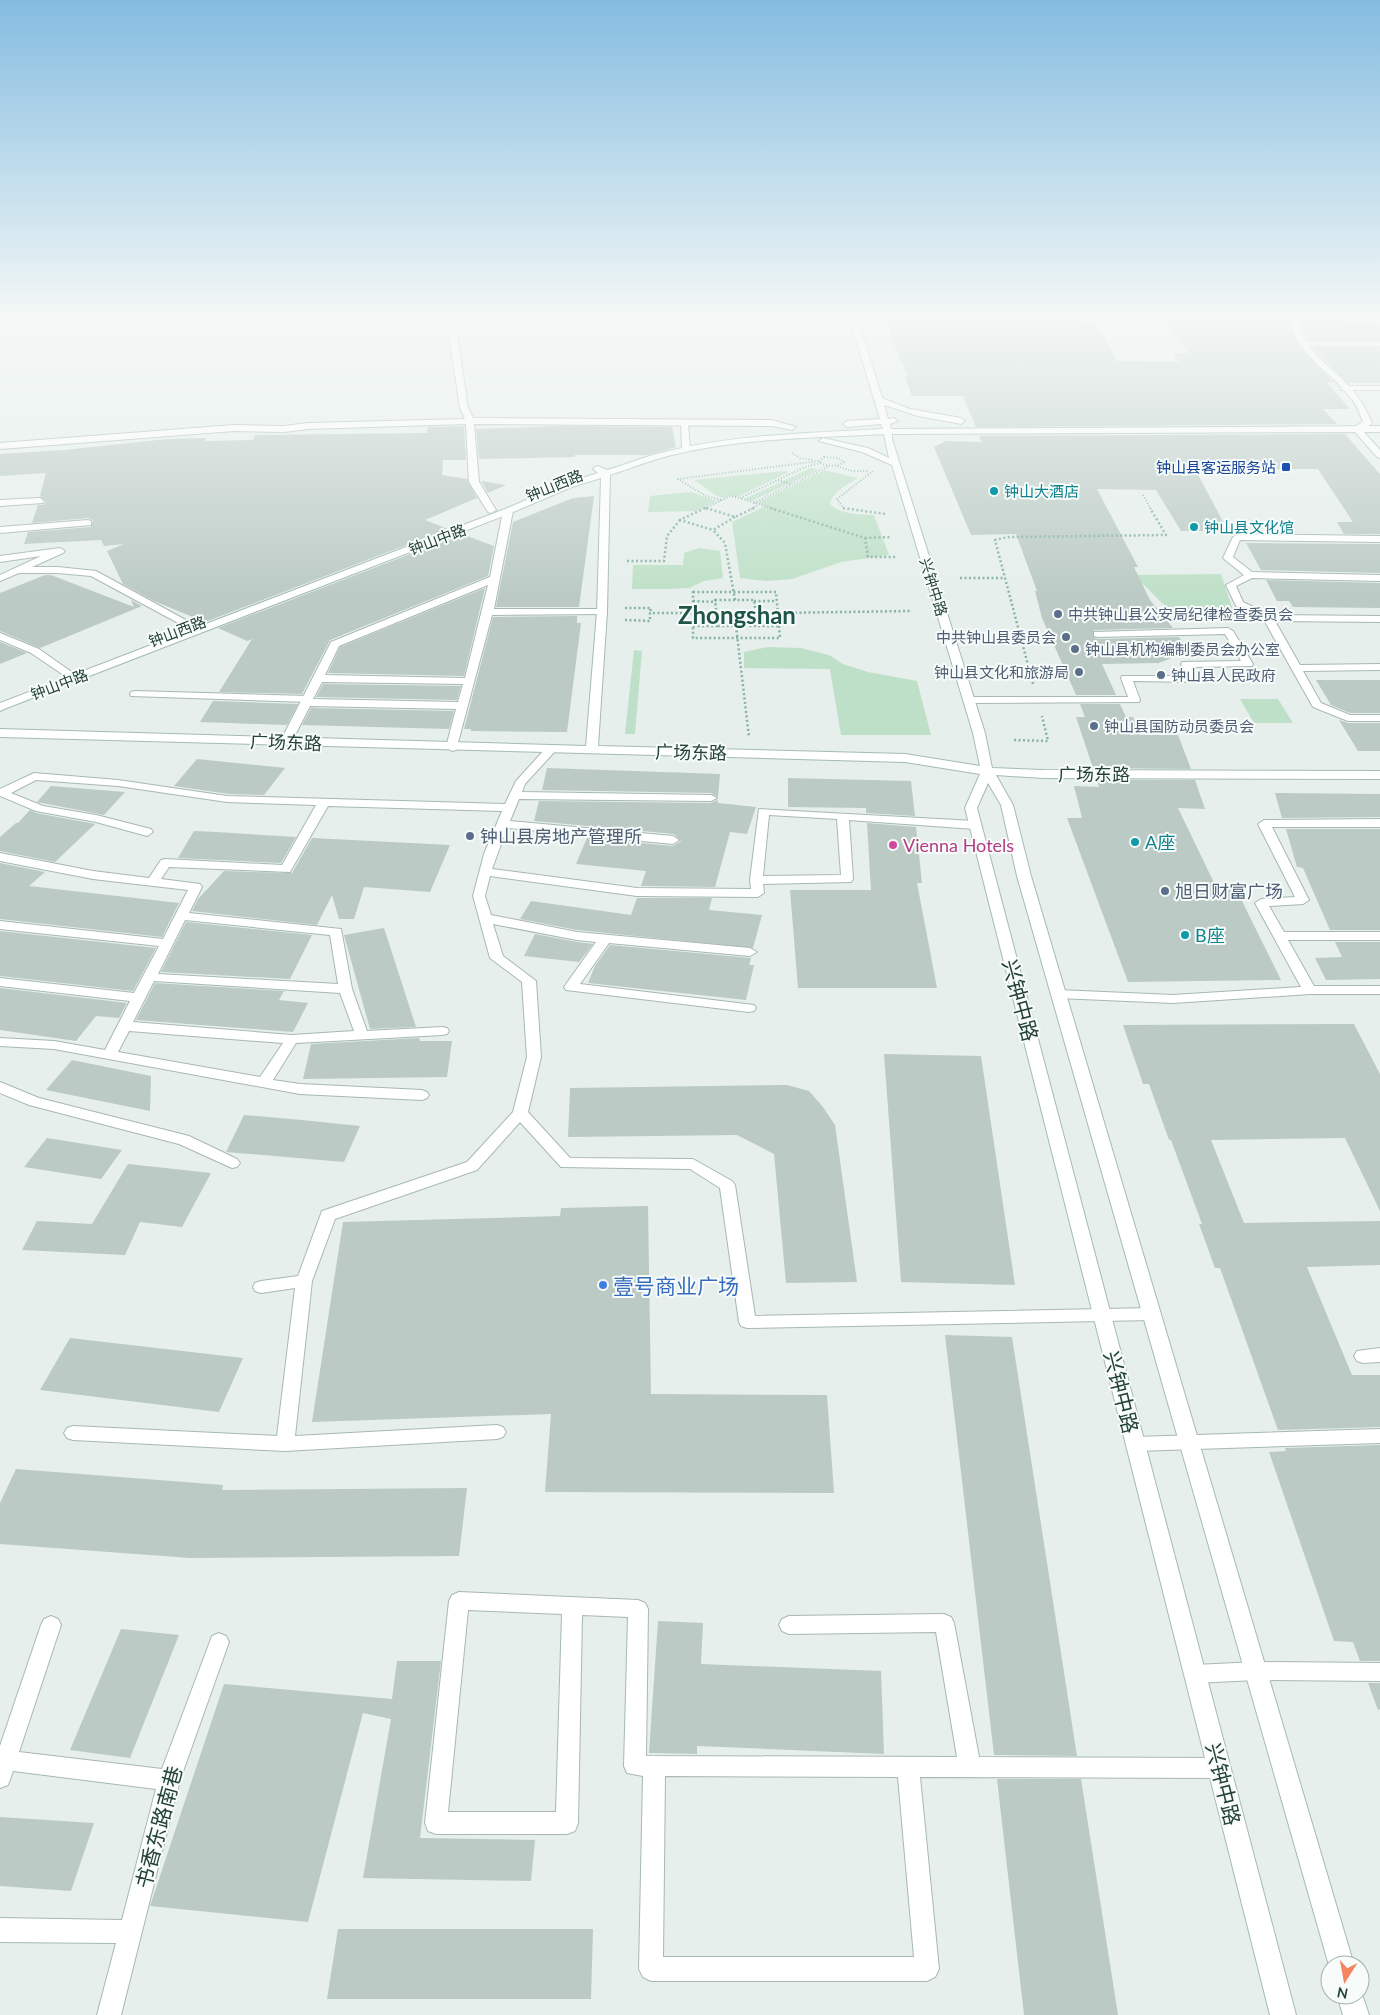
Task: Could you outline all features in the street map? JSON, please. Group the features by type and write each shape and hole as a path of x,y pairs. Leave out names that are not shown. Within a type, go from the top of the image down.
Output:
{"main road":[{"path":"465,410 470,421 474,482 491,510"},
{"name":"兴钟中路","path":"881,410 969,700 987,772 1007,805 1024,876 1338,1955"},
{"path":"902,410 918,415 961,421"},
{"path":"1357,429 1368,423 1362,410"},
{"path":"840,422 862,416"},
{"path":"0,446 234,428 284,429 308,426 470,421 772,423 792,427"},
{"name":"钟山西路","path":"195,628 595,468 686,446 792,427 884,421 1380,423"},
{"path":"1357,429 1380,455"},
{"path":"888,432 916,430 1380,429"},
{"name":"钟山中路","path":"0,707 71,676 508,511 569,485 686,446 779,437 888,432"},
{"path":"779,437 846,445 865,450 896,464"},
{"path":"592,750 602,612 606,473 595,468"},
{"path":"452,747 488,612 508,511"},
{"path":"286,742 334,644 494,579"},
{"path":"488,612 602,612"},
{"path":"0,698 71,676"},
{"path":"318,678 469,681"},
{"path":"307,700 462,706"},
{"name":"广场东路","path":"0,733 452,747 905,758 987,772 1043,774 1380,775"},
{"name":"兴钟中路","path":"987,772 971,808 975,826 1284,2015"}],"lane":[{"path":"684,423 686,446"},
{"path":"0,503 40,500"},
{"path":"0,530 88,523"},
{"path":"1250,575 1228,558 1237,537 1380,539"},
{"path":"0,559 60,551 0,578"},
{"path":"19,570 58,570 94,573 195,628"},
{"path":"1380,578 1250,575 1231,585 1239,604 1268,618 1380,619"},
{"path":"1268,618 1317,705 1348,718 1380,718"},
{"path":"969,700 1134,700 1126,678 1194,679 1186,664 1248,664 1228,630 1098,634"},
{"path":"0,636 35,652 71,676"},
{"path":"1296,668 1380,667"},
{"path":"135,694 307,700"},
{"path":"285,1444 304,1281 328,1215 472,1166 520,1113 534,1057 529,981 497,958 478,896 490,854 520,783 551,749"},
{"path":"147,832 96,819 40,809 2,793 34,776 118,783 227,799 324,802 711,798"},
{"path":"153,882 165,863 286,870 324,802"},
{"path":"485,872 636,892 758,893 756,880 763,811 975,826"},
{"path":"756,880 847,879 843,816"},
{"path":"1310,990 1261,903 1303,900 1264,824 1380,823"},
{"path":"502,824 673,840"},
{"path":"0,857 94,875 196,887 108,1055"},
{"path":"181,916 336,932 344,989 362,1036"},
{"path":"485,918 576,936 750,952"},
{"path":"0,924 167,942"},
{"path":"1280,936 1380,936"},
{"path":"605,939 571,987 749,1008"},
{"path":"149,977 344,989"},
{"path":"0,982 138,998"},
{"path":"1058,994 1173,999 1310,990 1380,990"},
{"path":"124,1026 292,1040 442,1031"},
{"path":"264,1082 292,1040"},
{"path":"0,1042 54,1045 300,1089 422,1095"},
{"path":"0,1086 34,1102 184,1140 232,1163"},
{"path":"520,1113 566,1163 693,1164 727,1185 747,1322 1152,1314"},
{"path":"260,1287 304,1281"},
{"path":"73,1433 285,1444 497,1432"},
{"path":"1136,1444 1380,1436"},
{"path":"572,1606 566,1823 436,1823 459,1601 572,1606 638,1609 635,1766 1220,1768"},
{"path":"789,1625 944,1623 970,1768"},
{"path":"51,1624 3,1769 169,1780"},
{"name":"书香东路南巷","path":"109,2015 169,1780 219,1642"},
{"path":"1195,1674 1256,1671 1380,1672"},
{"path":"654,1767 651,1969 928,1969 908,1767"},
{"path":"0,1930 130,1932"}],"path":[{"path":"792,453 800,458 829,466 851,470 874,471 837,499 844,509 885,514"},
{"path":"740,498 805,467 820,462 822,458 832,457 843,460 837,466"},
{"path":"721,500 706,496 678,479 820,462"},
{"path":"753,503 829,466"},
{"path":"778,480 792,484"},
{"path":"627,561 664,561 667,536 680,520 730,496 865,538 892,538"},
{"path":"1014,740 1048,741 995,540 1008,537 1166,535 1143,496"},
{"path":"713,530 759,505"},
{"path":"705,508 736,517"},
{"path":"680,520 713,530 725,543 735,600"},
{"path":"865,538 868,557 897,557"},
{"path":"960,578 1005,578"},
{"path":"693,592 734,592 776,592 780,638 693,638 693,592"},
{"path":"754,601 758,626"},
{"path":"693,602 776,601"},
{"path":"716,602 718,626"},
{"path":"624,620 650,621 651,608 625,608"},
{"path":"777,613 911,611"},
{"path":"650,614 693,613"},
{"path":"693,626 778,626"},
{"path":"736,626 749,738"}],"green space":[{"path":"811,468 818,470 752,501 744,499"},
{"path":"825,470 858,478 837,492 830,504 845,512 874,515 889,555 841,562 792,579 767,581 740,578 732,522 766,506 757,503"},
{"path":"789,472 737,497 729,495 723,498 715,495 694,480"},
{"path":"691,492 716,501 696,511 648,512 650,496"},
{"path":"699,548 720,551 723,578 704,581 689,588 632,589 633,565 683,565 684,553"},
{"path":"1221,574 1232,607 1259,619 1171,612 1134,575"},
{"path":"768,647 801,648 829,655 843,664 868,672 917,681 931,735 841,735 830,669 744,668 744,652"},
{"path":"634,650 642,651 635,734 625,734"},
{"path":"1240,699 1278,699 1293,723 1254,723"}],"building":[{"path":"969,410 1324,410 1337,424 976,427"},
{"path":"464,426 466,460 443,460 442,475 467,479 477,498 425,520 448,529 205,622 154,601 123,584 107,551 124,544 104,546 101,540 24,544 28,532 91,527 93,520 88,518 32,523 38,505 43,505 46,502 40,496 46,473 0,476 0,454 64,450 167,439 206,438 205,441 253,440 255,435 427,433 428,427"},
{"path":"562,426 672,427 676,447 648,455 575,455 575,457 479,459 476,429"},
{"path":"1345,434 1380,474 1380,534 1344,534 1337,522 1353,522 1318,469 1195,469 1228,531 1181,531 1156,490 1097,489 1138,567 1134,567 1150,600 1173,628 1094,630 1093,637 1098,639 1179,637 1189,651 1159,663 1102,664 1116,695 1076,695 1042,618 1035,591 1037,591 1016,534 971,535 934,447 946,441 982,442 979,436"},
{"path":"481,481 506,485 488,493"},
{"path":"594,496 579,607 496,607 513,522 573,498"},
{"path":"462,534 494,546 488,576 330,640 302,694 219,692 252,639 247,641 218,628"},
{"path":"1246,543 1380,544 1380,573 1261,570"},
{"path":"45,575 51,575 134,607 131,600 142,606 40,648 0,631 0,593"},
{"path":"1266,580 1380,583 1380,608 1293,607 1289,601 1277,601"},
{"path":"485,588 464,676 328,673 340,647"},
{"path":"577,616 577,623 581,623 567,732 471,731 471,729 464,729 493,617"},
{"path":"0,642 27,653 0,664"},
{"path":"1316,680 1380,680 1380,713 1350,713 1331,705"},
{"path":"323,684 461,686 457,700 316,697"},
{"path":"213,701 298,704 287,725 200,722"},
{"path":"1080,704 1120,704 1126,717 1133,717 1140,735 1178,735 1191,769 1093,768 1076,717 1085,717"},
{"path":"311,708 454,711 449,729 302,725"},
{"path":"1339,720 1348,723 1380,723 1380,751 1358,751"},
{"path":"197,759 285,768 264,795 229,794 174,786"},
{"path":"547,768 720,774 718,797 711,793 542,790"},
{"path":"788,778 911,781 915,816 866,813 866,808 788,807"},
{"path":"1097,780 1195,780 1205,809 1178,808 1217,889 1236,889 1281,980 1128,982 1067,818 1082,818 1074,786 1099,787"},
{"path":"51,786 125,792 104,815 37,802"},
{"path":"1275,793 1380,794 1380,817 1282,818"},
{"path":"718,800 718,803 756,807 747,834 730,832 715,887 641,886 646,871 576,864 587,838 673,846 681,841 674,834 534,821 539,801 711,803"},
{"path":"30,810 36,813 95,824 55,862 0,851 0,837 18,823"},
{"path":"867,823 916,827 922,883 917,883 937,988 798,988 790,890 871,890"},
{"path":"1286,829 1380,829 1380,930 1330,930 1303,868 1297,867"},
{"path":"194,831 296,837 281,863 178,858"},
{"path":"312,838 450,845 430,892 364,887 354,919 339,919 332,895 317,925 192,911 198,899 224,871 292,873"},
{"path":"0,863 45,872 29,886 179,903 162,937 0,919"},
{"path":"637,898 712,898 709,910 762,915 753,948 577,930 520,919 531,901 631,915"},
{"path":"186,922 312,935 290,979 161,972"},
{"path":"384,928 416,1027 370,1029 344,935"},
{"path":"0,931 156,948 133,991 0,976"},
{"path":"535,934 593,944 579,962 524,956"},
{"path":"1335,942 1380,942 1380,979 1326,980 1315,958 1342,957"},
{"path":"610,945 751,958 749,965 754,965 746,1000 588,983 595,966"},
{"path":"155,983 284,991 279,1000 308,1003 293,1032 136,1020"},
{"path":"0,988 127,1003 119,1018 96,1016 76,1041 0,1030"},
{"path":"1354,1024 1380,1074 1380,1211 1345,1138 1211,1140 1244,1223 1380,1221 1380,1265 1307,1267 1352,1375 1380,1375 1380,1427 1278,1430 1220,1268 1215,1268 1199,1224 1202,1224 1171,1140 1169,1140 1149,1084 1143,1084 1123,1025"},
{"path":"419,1038 420,1041 452,1041 447,1077 303,1079 311,1044"},
{"path":"884,1054 981,1056 1015,1285 901,1282"},
{"path":"72,1060 151,1076 150,1111 46,1090"},
{"path":"787,1085 809,1091 835,1125 857,1282 786,1283 774,1154 737,1135 568,1137 570,1088"},
{"path":"244,1115 360,1126 344,1162 226,1152"},
{"path":"47,1138 122,1150 101,1179 24,1167"},
{"path":"128,1164 211,1173 182,1227 140,1222 125,1255 22,1250 37,1221 92,1224"},
{"path":"648,1206 651,1394 827,1395 834,1493 545,1492 551,1414 312,1422 343,1222 560,1216 561,1208"},
{"path":"945,1335 1012,1337 1077,1756 994,1755"},
{"path":"70,1338 243,1358 219,1412 40,1390"},
{"path":"1380,1445 1380,1661 1360,1661 1353,1642 1334,1641 1269,1452 1286,1451 1285,1448"},
{"path":"16,1469 223,1485 222,1490 467,1488 459,1556 190,1558 0,1544 0,1503"},
{"path":"658,1621 703,1623 701,1664 881,1671 884,1754 697,1746 697,1754 649,1753"},
{"path":"121,1629 179,1635 130,1758 70,1750"},
{"path":"397,1661 441,1661 420,1838 535,1840 531,1881 363,1878 391,1719 363,1713 308,1922 150,1906 224,1684 392,1699"},
{"path":"1368,1683 1380,1683 1380,1709 1378,1710"},
{"path":"997,1779 1081,1779 1118,2015 1024,2015"},
{"path":"0,1817 94,1823 71,1891 0,1886"},
{"path":"338,1929 593,1929 591,1999 327,1999"}],"place":[{"name":"钟山县客运服务站","path":"1286,467"},
{"name":"钟山大酒店","path":"994,491"},
{"name":"钟山县文化馆","path":"1194,527"},
{"name":"中共钟山县公安局纪律检查委员会","path":"1058,614"},
{"name":"中共钟山县委员会","path":"1066,637"},
{"name":"钟山县机构编制委员会办公室","path":"1075,649"},
{"name":"钟山县文化和旅游局","path":"1079,672"},
{"name":"钟山县人民政府","path":"1161,675"},
{"name":"钟山县国防动员委员会","path":"1094,726"},
{"name":"钟山县房地产管理所","path":"470,836"},
{"name":"A座","path":"1135,842"},
{"name":"Vienna Hotels","path":"893,845"},
{"name":"旭日财富广场","path":"1165,891"},
{"name":"B座","path":"1185,935"},
{"name":"壹号商业广场","path":"603,1285"}],"district":[{"name":"Zhongshan","path":"737,614"}]}
